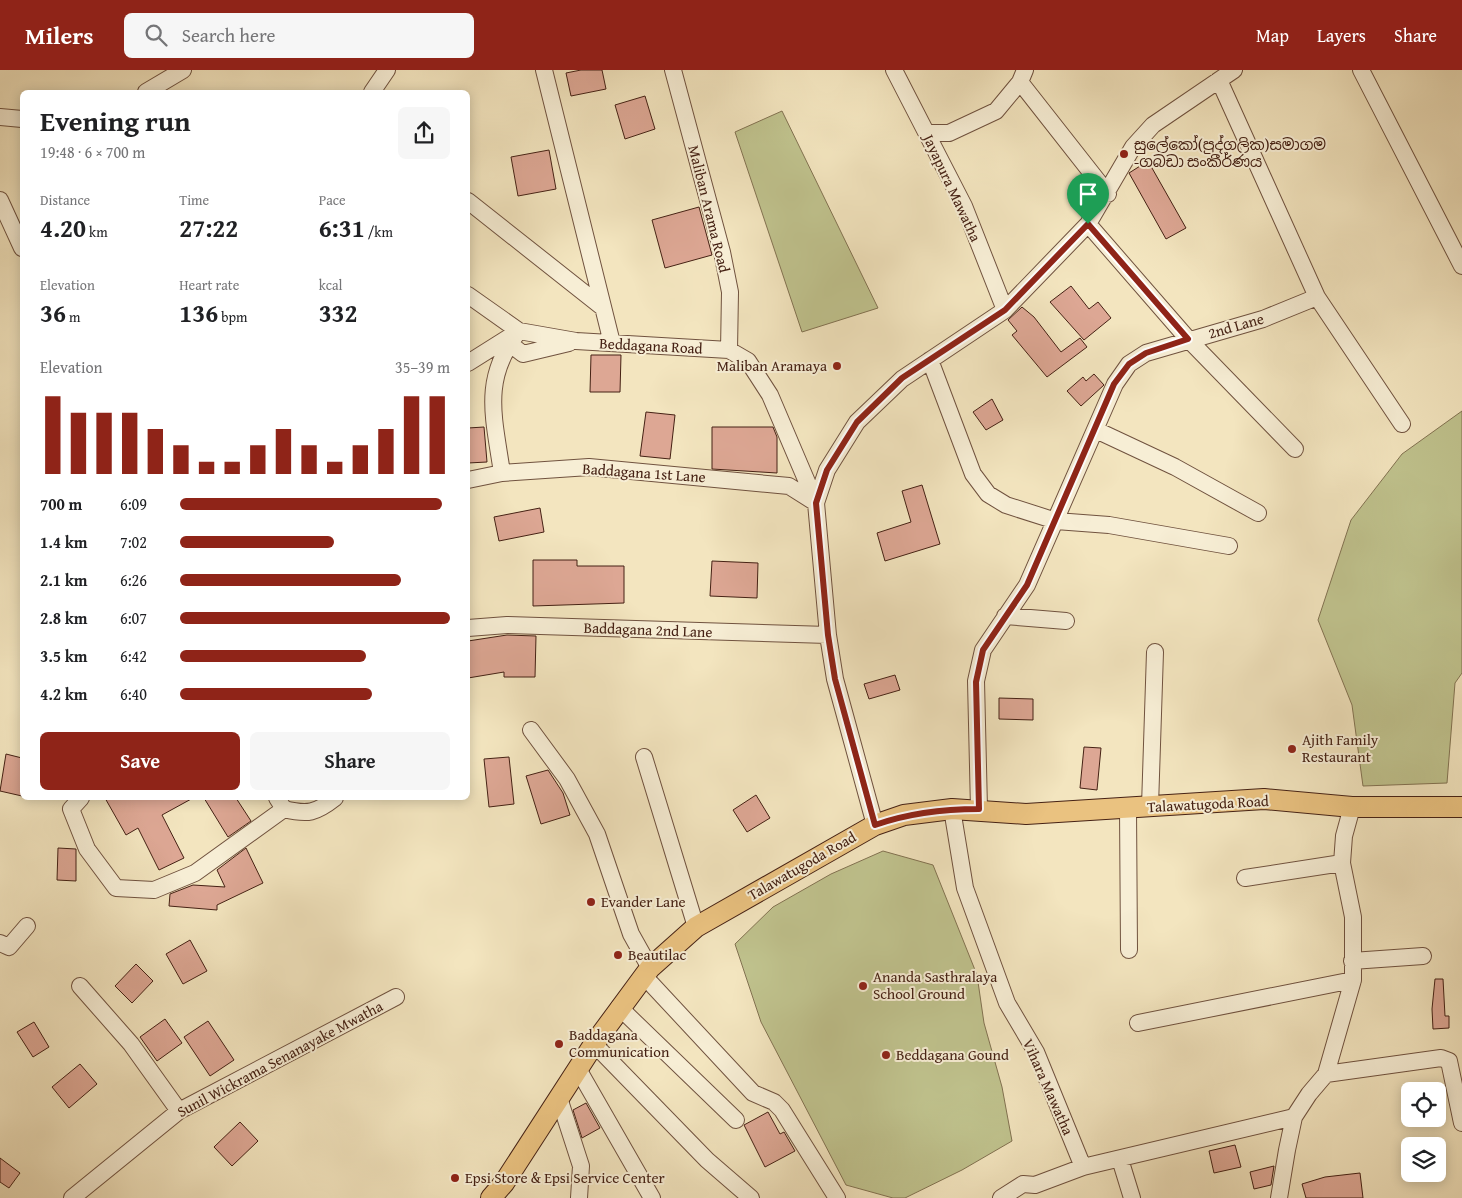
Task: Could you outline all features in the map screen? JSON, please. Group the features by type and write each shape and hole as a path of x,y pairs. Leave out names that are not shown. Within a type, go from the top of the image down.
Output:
{"main road":[{"name":"Talawatugoda Road","path":"491,1198 504,1183 619,1007 647,972 696,926 875,825 904,815 952,809 979,809 1026,814 1264,799 1352,808 1462,807"}],"street":[{"path":"149,90 183,70"},
{"path":"373,90 387,70"},
{"path":"544,70 612,343"},
{"name":"Maliban Arama Road","path":"673,70 722,252 730,292 729,350"},
{"name":"Jayapura Mawatha","path":"894,70 964,206 1005,310"},
{"path":"816,503 827,470 857,422 902,378 1005,310 1088,224 1108,194 1133,147 1153,125 1234,70"},
{"path":"1361,70 1462,266"},
{"path":"926,134 949,134 996,111 1023,76 1108,194"},
{"path":"1219,80 1317,297 1402,424"},
{"path":"0,117 20,119"},
{"path":"0,200 20,244"},
{"path":"470,203 602,307"},
{"path":"1088,224 1188,339 1295,449"},
{"name":"Beddagana Road","path":"470,297 514,337 729,350 748,360 770,394 816,503 828,635 835,679 875,825"},
{"name":"2nd Lane","path":"979,809 976,682 983,650 1027,585 1096,430 1114,384 1129,364 1146,353 1188,339 1263,319 1317,297"},
{"path":"514,337 523,354 576,341"},
{"path":"470,362 514,337"},
{"path":"502,473 493,408 495,373 514,337"},
{"path":"930,360 973,474 979,485 988,494 1006,505 1056,521 1109,525 1228,546"},
{"path":"1096,430 1175,467 1258,513"},
{"name":"Baddagana 1st Lane","path":"470,480 502,473 589,467 789,486 816,503"},
{"path":"1005,616 1066,621"},
{"name":"Baddagana 2nd Lane","path":"470,628 507,626 828,635"},
{"path":"1150,806 1155,652"},
{"path":"531,730 567,779 597,834 631,934 647,972 753,1094 774,1102 782,1110 837,1198"},
{"path":"644,757 696,926"},
{"path":"79,800 72,809 88,849 116,888 154,890 195,873 281,803 302,814 321,810 333,800"},
{"path":"1279,1198 1286,1150 1294,1117 1309,1094 1326,1074 1352,980 1352,917 1342,863 1344,836 1352,808"},
{"name":"Vihara Mawatha","path":"952,809 965,888 1007,1004 1036,1052 1083,1167"},
{"path":"1128,809 1129,950"},
{"path":"1245,878 1342,863"},
{"path":"0,942 9,947 13,945 27,926"},
{"path":"1352,961 1424,956"},
{"path":"1138,1023 1352,980"},
{"path":"80,986 131,1044 179,1111"},
{"name":"Sunil Wickrama Senanayake Mwatha","path":"72,1198 179,1111 396,997"},
{"path":"619,1007 736,1120"},
{"path":"594,1044 707,1160 751,1198"},
{"path":"1326,1074 1441,1058 1449,1061 1462,1123"},
{"path":"578,1069 652,1198"},
{"path":"559,1098 581,1166 579,1198"},
{"path":"1001,1198 1023,1184 1035,1185 1083,1167 1294,1117"},
{"path":"1120,1159 1132,1198"},
{"path":"1035,1185 1046,1198"}],"green space":[{"path":"782,111 878,308 802,332 735,132"},
{"path":"1462,411 1462,673 1455,683 1447,783 1363,786 1352,705 1318,620 1351,520 1402,454"},
{"name":"Beddagana Gound","path":"883,851 933,865 977,975 984,1023 1002,1087 1012,1141 962,1170 905,1198 893,1198 846,1185 761,1022 735,944 773,907 831,874"}],"building":[{"path":"581,70 602,70 606,89 571,96 566,73"},
{"path":"645,96 655,129 625,139 615,105"},
{"path":"549,150 556,189 518,196 511,157"},
{"path":"1148,161 1186,228 1166,239 1129,173"},
{"path":"699,207 712,255 665,268 652,220"},
{"path":"1071,286 1089,309 1098,302 1111,318 1084,340 1050,302"},
{"path":"1022,307 1034,317 1061,352 1080,338 1087,347 1047,377 1012,335 1017,331 1008,320"},
{"path":"591,355 621,355 620,392 590,392"},
{"path":"1094,374 1104,385 1081,406 1067,391 1083,377 1086,381"},
{"path":"992,399 1003,420 986,430 973,412"},
{"path":"646,412 675,415 670,459 640,456"},
{"path":"484,427 487,462 470,463 470,428"},
{"path":"712,427 773,427 777,437 777,473 712,469"},
{"path":"922,485 940,544 885,561 877,533 911,522 902,491"},
{"path":"540,508 544,532 499,541 494,517"},
{"path":"533,560 577,560 577,566 624,566 624,603 533,606"},
{"path":"712,561 758,563 757,598 710,596"},
{"path":"507,635 536,636 535,677 504,677 504,672 470,678 470,641"},
{"path":"895,675 900,690 869,699 864,684"},
{"path":"999,698 1033,699 1033,720 999,719"},
{"path":"1084,747 1101,748 1097,790 1080,788"},
{"path":"6,754 20,758 20,796 0,791"},
{"path":"509,757 514,804 489,807 484,759"},
{"path":"548,770 563,793 570,815 541,824 526,776"},
{"path":"756,795 770,818 747,832 733,810"},
{"path":"106,800 189,800 162,815 184,858 159,870 138,828 126,835"},
{"path":"205,800 237,800 251,821 228,837"},
{"path":"58,848 76,849 76,881 57,880"},
{"path":"246,848 263,883 217,905 217,910 169,906 170,894 193,885 225,887 217,870"},
{"path":"190,940 207,971 183,984 166,954"},
{"path":"136,964 153,981 132,1003 115,986"},
{"path":"1435,979 1443,979 1445,1016 1449,1016 1449,1028 1433,1029 1432,1009"},
{"path":"165,1019 182,1043 157,1061 140,1037"},
{"path":"208,1021 234,1060 210,1076 184,1037"},
{"path":"34,1022 49,1047 33,1057 17,1032"},
{"path":"80,1064 97,1084 69,1108 52,1087"},
{"path":"586,1103 600,1128 582,1138 573,1110"},
{"path":"768,1112 780,1134 784,1132 795,1151 765,1167 744,1125"},
{"path":"240,1122 258,1141 232,1166 214,1147"},
{"path":"1235,1145 1241,1167 1214,1173 1209,1151"},
{"path":"0,1158 20,1173 9,1188 0,1182"},
{"path":"1274,1166 1271,1185 1254,1189 1250,1172"},
{"path":"1360,1173 1363,1198 1306,1198 1302,1184 1325,1177"}],"place":[{"name":"සුලේකෝ(පුද්ගලික)සමාගම -ගබඩා සංකීර්ණය","path":"1124,154"},
{"name":"Maliban Aramaya","path":"837,366"},
{"name":"Ajith Family Restaurant","path":"1292,749"},
{"name":"Evander Lane","path":"591,902"},
{"name":"Beautilac","path":"618,955"},
{"name":"Ananda Sasthralaya School Ground","path":"863,986"},
{"name":"Baddagana Communication","path":"559,1044"},
{"name":"Beddagana Gound","path":"886,1055"},
{"name":"Epsi Store & Epsi Service Center","path":"455,1178"}],"route":[{"path":"1088,224 1188,339 1146,353 1129,364 1114,384 1096,430 1027,585 983,650 976,682 979,809 952,809 904,815 875,825 835,679 828,635 816,503 827,470 857,422 902,378 1005,310 1088,224"}]}
